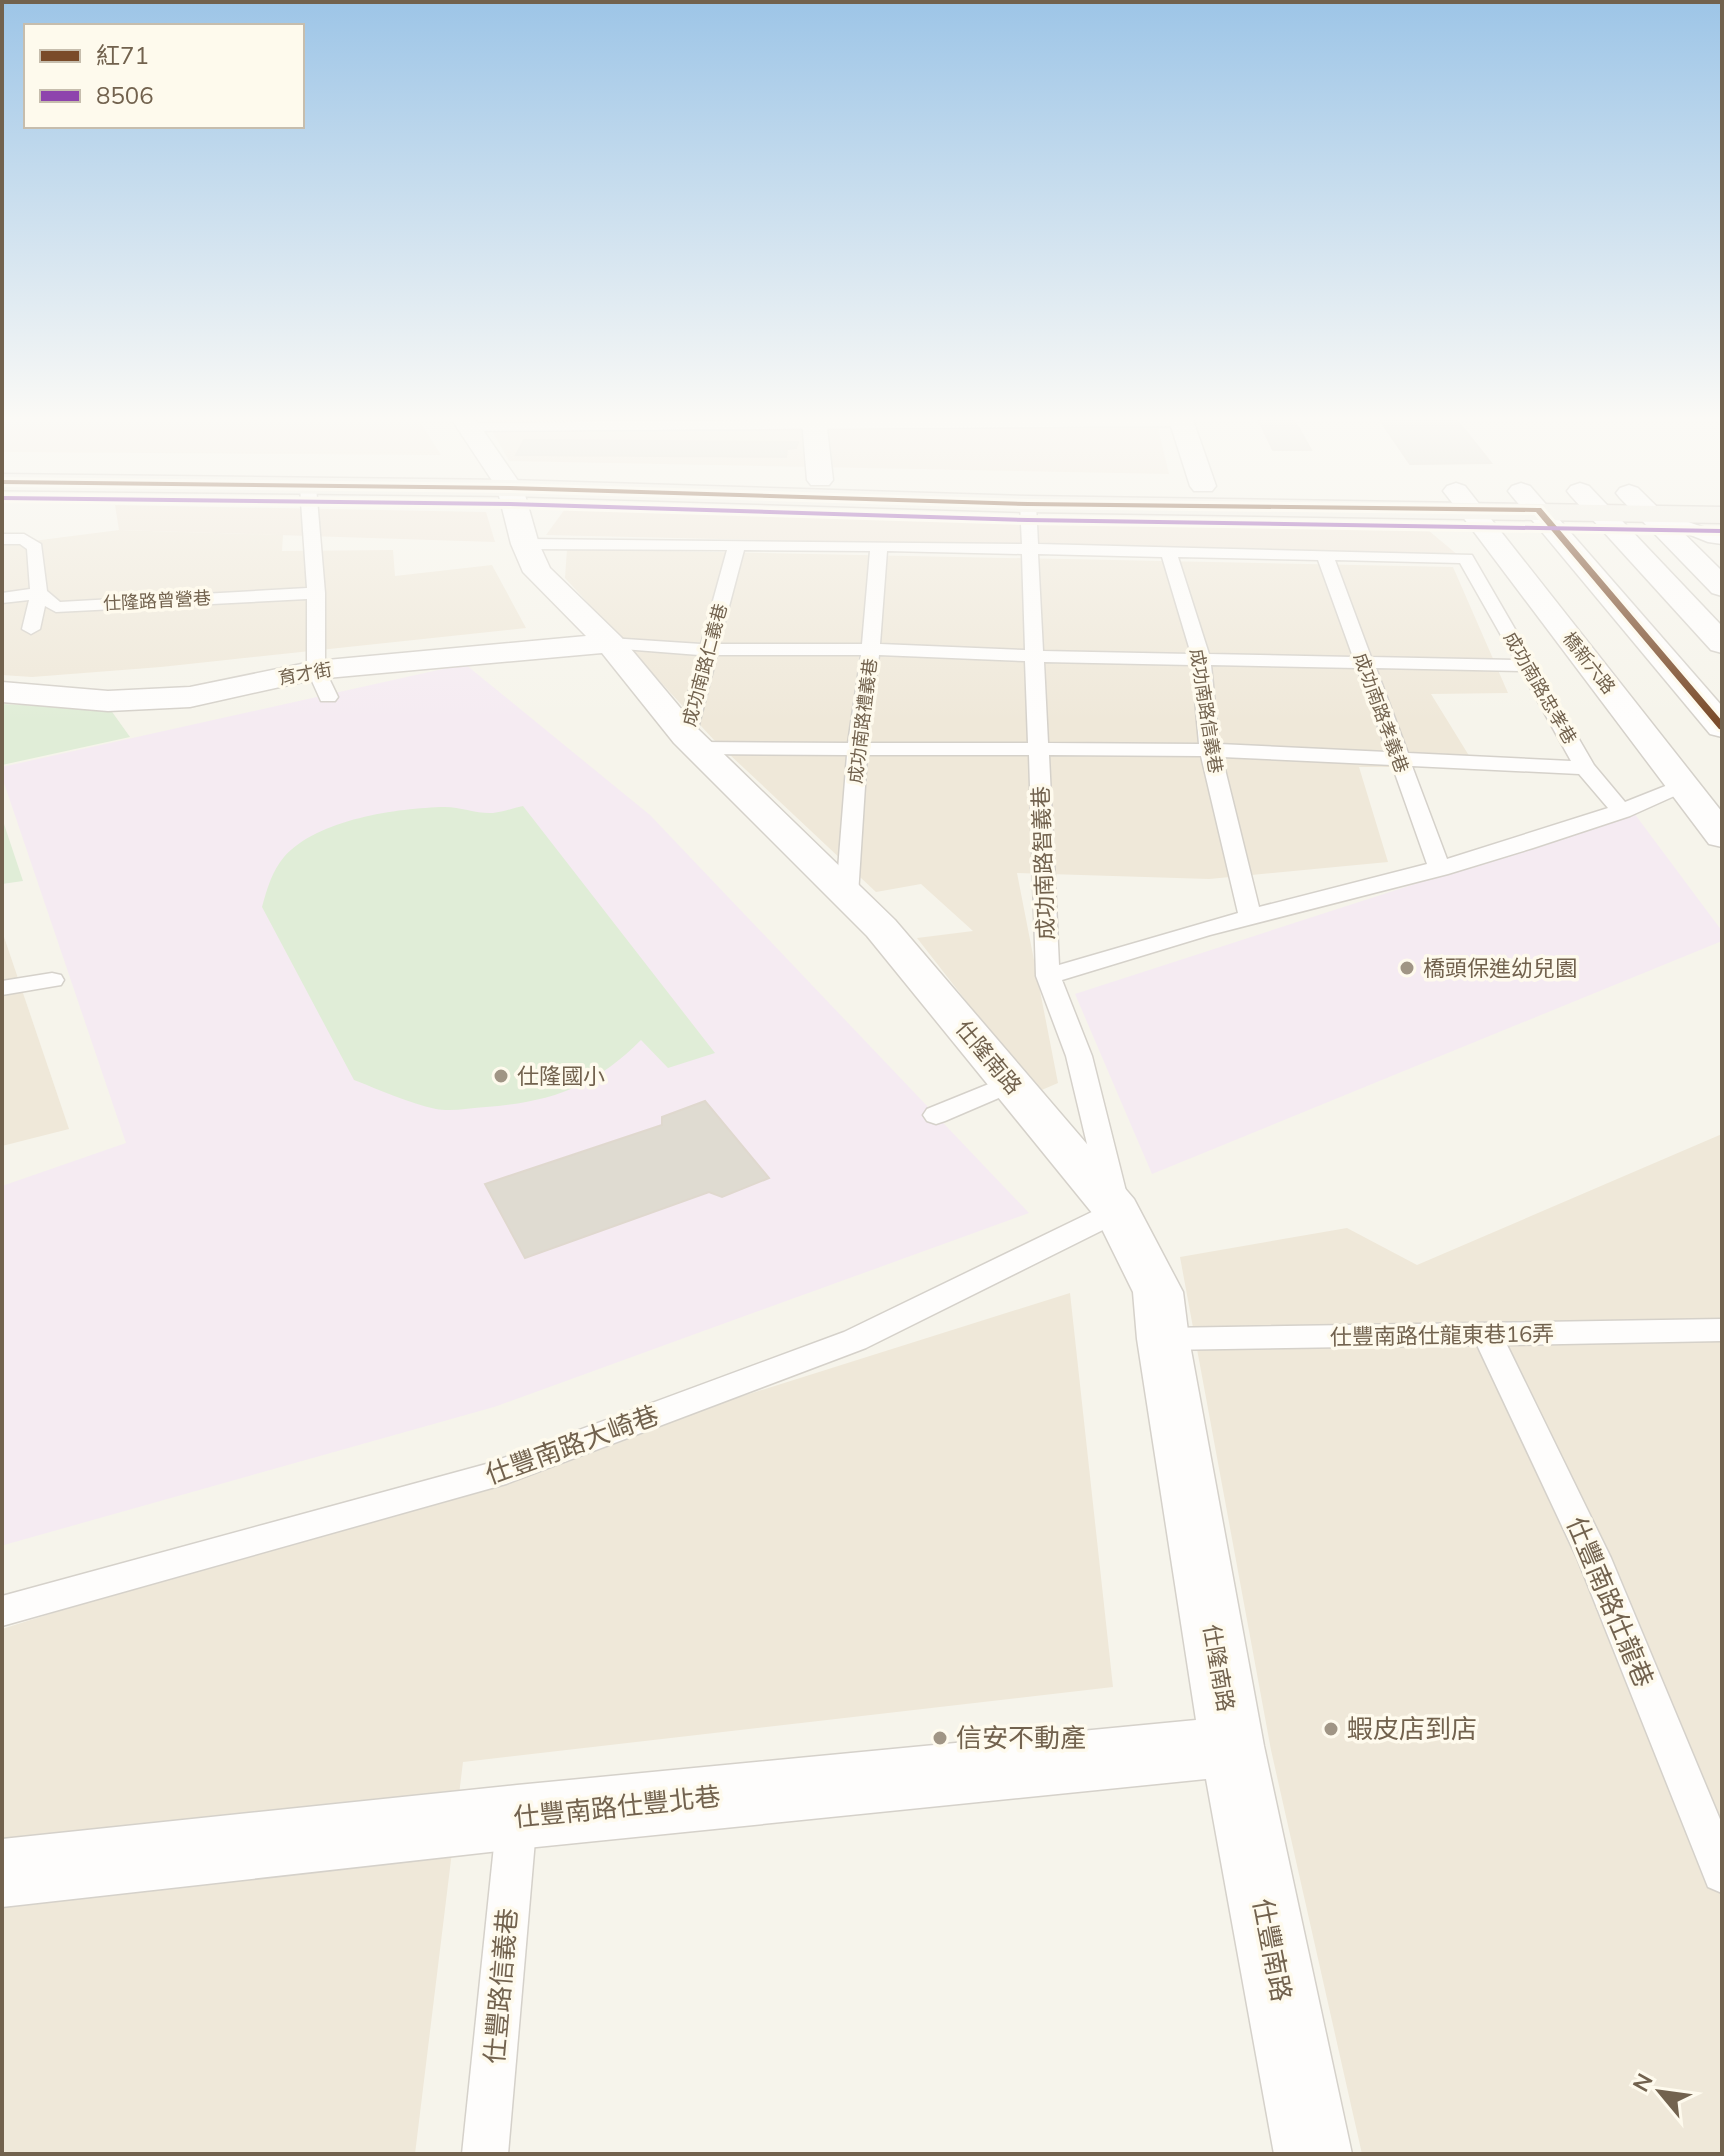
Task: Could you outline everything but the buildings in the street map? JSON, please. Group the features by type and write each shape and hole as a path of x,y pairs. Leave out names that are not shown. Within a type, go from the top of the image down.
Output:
{"street":[{"name":"仕隆南路","path":"518,521 537,572 610,643 693,742 881,928 1117,1211 1158,1292 1163,1339 1232,1746"},
{"name":"橋新六路","path":"1479,521 1722,836"},
{"path":"1547,521 1722,727"},
{"path":"1606,521 1722,644"},
{"path":"1657,521 1722,587"},
{"name":"育才街","path":"2,692 108,701 190,697 322,683 610,643"},
{"name":"仕豐南路仕豐北巷","path":"2,1873 517,1817 1232,1746"},
{"name":"仕豐南路","path":"1232,1746 1313,2154"}],"lane":[{"path":"311,521 322,683"},
{"name":"成功南路智義巷","path":"1029,521 1048,976 1079,1056 1117,1211"},
{"path":"1668,521 1714,539 1722,539"},
{"path":"2,539 24,539 35,547 39,593 31,629"},
{"path":"525,544 736,548 879,546 1325,556"},
{"name":"成功南路禮義巷","path":"847,895 857,750 871,649 879,546"},
{"name":"成功南路仁義巷","path":"693,742 710,650 736,548"},
{"name":"成功南路信義巷","path":"1169,554 1201,658 1210,750 1250,916"},
{"name":"成功南路忠孝巷","path":"1325,556 1466,558 1585,768 1623,812"},
{"name":"成功南路孝義巷","path":"1325,556 1440,869"},
{"name":"仕隆路曾營巷","path":"2,598 39,593 56,607 316,593"},
{"path":"610,643 710,650 871,649 1033,656 1528,666"},
{"path":"693,742 857,750 1210,750 1585,768"},
{"path":"1048,976 1250,916 1440,869 1623,812 1683,785"},
{"path":"2,988 52,980"},
{"path":"936,1115 1011,1083"},
{"name":"仕豐南路大崎巷","path":"2,1611 494,1475 855,1340 1117,1211"},
{"name":"仕豐南路仕龍東巷16弄","path":"1163,1339 1722,1330"},
{"name":"仕豐南路仕龍巷","path":"1487,1335 1594,1558 1722,1873"},
{"name":"仕豐路信義巷","path":"485,2154 517,1817"}],"shaded area":[{"path":"117,521 489,521 495,542 119,530"},
{"path":"557,521 1187,521 1422,525 1459,556 546,535"},
{"path":"119,530 283,535 282,551 393,550 395,576 492,565 526,628 161,667 32,677 2,675 2,545"},
{"path":"567,549 1453,567 1508,693 1431,694 1476,767 1359,767 1388,862 1209,879 1017,873 1058,1083 1037,1092 917,938 973,931 921,884 876,892 713,739 565,578"},
{"name":"仕隆國小","path":"465,664 650,815 1029,1213 494,1407 4,1545 2,1186 126,1143 2,777 2,767"},
{"name":"橋頭保進幼兒園","path":"1634,813 1722,931 1722,941 1152,1174 1075,994"},
{"path":"2,931 69,1129 2,1146"},
{"path":"1722,1134 1722,2154 1362,2154 1271,1750 1180,1257 1347,1228 1417,1265"},
{"path":"1070,1293 1113,1687 463,1762 415,2154 2,2154 2,1629"}],"green space":[{"path":"2,704 110,709 130,737 2,765"},
{"path":"523,806 715,1053 668,1068 641,1040 606,1070 570,1089 531,1101 461,1110 426,1106 354,1080 262,907 276,868 299,844 317,833 359,818 426,808 451,807 493,813"},
{"path":"2,818 23,881 2,884"}],"transit line":[{"name":"8506","path":"1067,521 1722,531"},
{"name":"紅71","path":"1547,521 1722,727"}],"place":[{"name":"橋頭保進幼兒園","path":"1407,968"},
{"name":"仕隆國小","path":"501,1076"},
{"name":"蝦皮店到店","path":"1331,1729"},
{"name":"信安不動產","path":"940,1738"}]}
